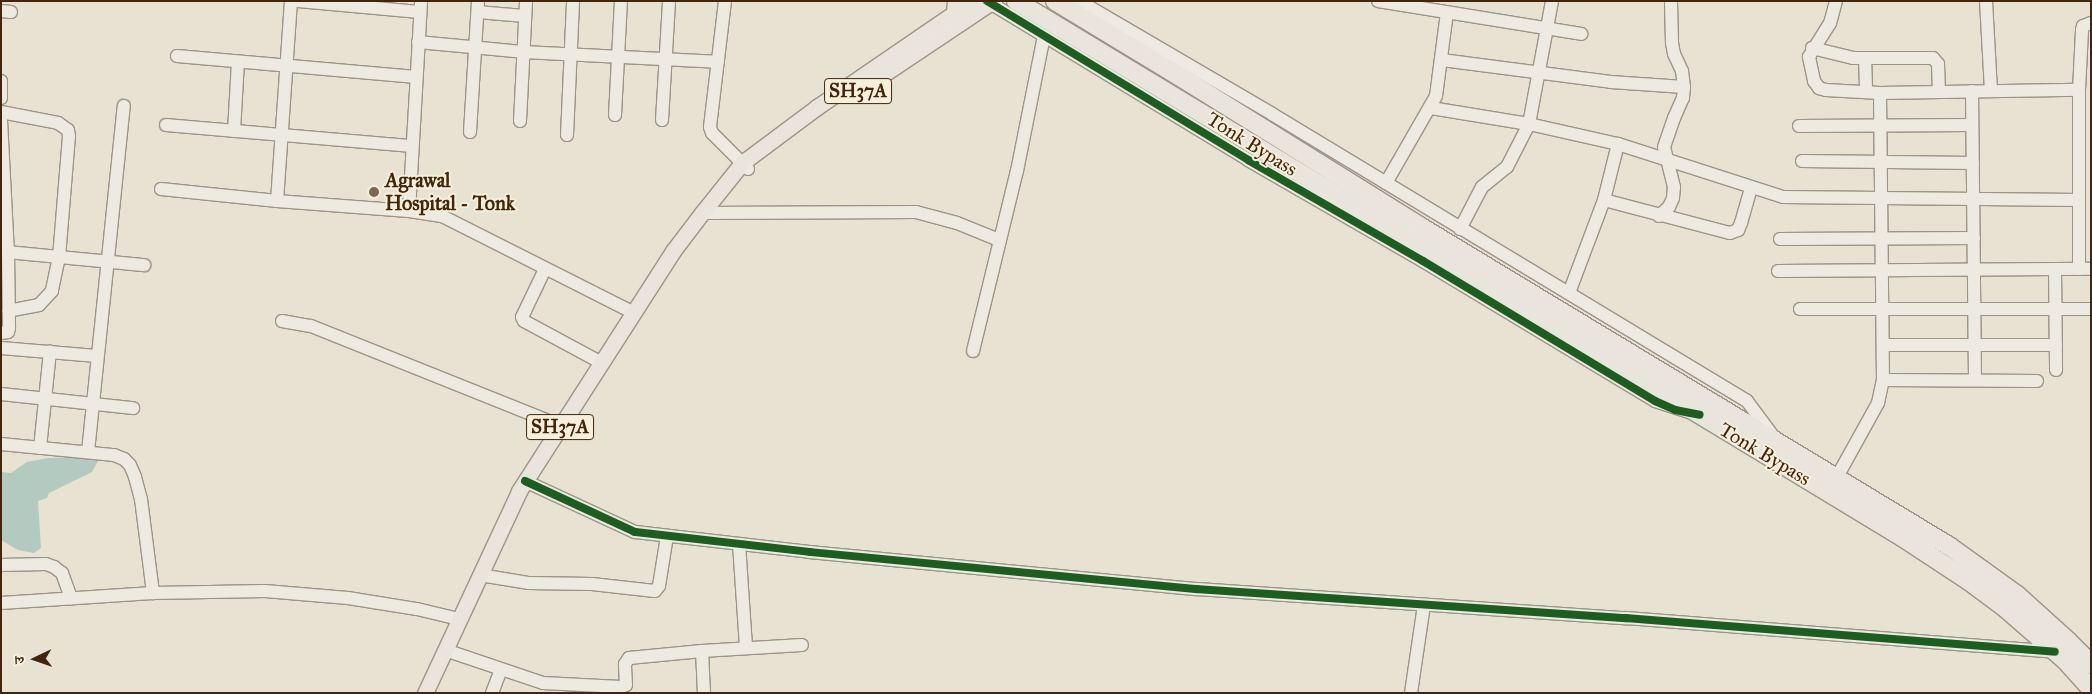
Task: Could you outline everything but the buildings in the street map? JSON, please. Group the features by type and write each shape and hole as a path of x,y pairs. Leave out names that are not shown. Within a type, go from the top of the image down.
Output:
{"highway":[{"name":"Tonk Bypass","path":"1016,1 1902,537 1969,581 2004,607 2089,685"},
{"path":"1055,1 1174,72 1421,227 1949,546 2009,590 2068,641 2091,664"}],"main road":[{"name":"SH37A","path":"425,693 526,481 673,251 702,213 745,166 817,107 957,7 972,1"},
{"name":"SH37A","path":"745,166 990,2"}],"street":[{"path":"277,201 291,1"},
{"path":"298,1 420,7 409,211"},
{"path":"520,121 526,1"},
{"path":"567,135 573,1"},
{"path":"615,115 622,1"},
{"path":"662,120 669,1"},
{"path":"725,1 710,127 712,133 745,166"},
{"path":"1079,1 1272,114 1747,401 1774,439"},
{"path":"1378,1 1581,34"},
{"path":"1460,228 1482,187 1507,167 1529,124 1552,1"},
{"path":"1659,216 1669,208 1673,198 1674,187 1665,158 1664,148 1683,98 1684,87 1682,71 1674,54 1672,44 1671,1"},
{"path":"1836,1 1830,23 1812,48 1809,57 1809,67 1814,81 1819,88 1880,93 2079,90"},
{"path":"1986,1 1991,91"},
{"path":"990,2 1655,401 1675,410 1700,415"},
{"path":"470,132 478,7 525,16"},
{"path":"1386,183 1431,108 1439,85 1447,13"},
{"path":"1778,271 2085,269 2084,217 2078,200 2084,167 2085,119 2079,90 2086,70 2082,30 2083,26 2091,23"},
{"path":"973,351 1017,171 1044,36"},
{"path":"418,42 523,52 618,55 718,62"},
{"path":"1812,48 1847,58 1933,58 1938,64 1939,92"},
{"path":"177,56 416,77"},
{"path":"1865,58 1866,92"},
{"path":"1442,60 1610,82 1684,87"},
{"path":"234,130 238,62"},
{"path":"1,81 1,98"},
{"path":"1972,91 1975,380"},
{"path":"1837,477 1878,403 1883,380 1884,270 1880,93"},
{"path":"88,452 124,106"},
{"path":"1431,108 1529,124 1618,144 1784,197 1799,199 1883,200 2078,200"},
{"path":"1,112 58,123 68,130 59,257 52,291 39,305 9,311"},
{"path":"1,120 9,311 8,332 1,334"},
{"path":"166,125 412,146"},
{"path":"1799,126 1972,126"},
{"path":"1569,293 1604,200 1618,144"},
{"path":"1802,161 1973,163"},
{"path":"1604,200 1659,216 1735,233 1741,224 1751,187"},
{"path":"161,189 277,201 409,211 442,216 634,313"},
{"path":"702,213 916,212 957,223 999,240"},
{"path":"1780,239 1974,238"},
{"path":"8,252 144,265"},
{"path":"545,269 522,317 524,321 602,363"},
{"path":"2055,269 2057,310 2056,370"},
{"path":"1800,310 1884,308 1974,310 2091,309"},
{"path":"282,321 310,326 561,426"},
{"path":"1884,345 2056,345"},
{"path":"1,348 97,356"},
{"path":"40,448 50,352"},
{"path":"1883,380 2037,380"},
{"path":"1,394 133,408"},
{"path":"1,444 114,455 124,459 130,465 141,498 153,593"},
{"path":"526,481 635,532 667,536 1196,589 1626,618 2055,652"},
{"path":"480,575 529,583 592,584 655,591 658,586 667,536"},
{"path":"739,544 746,648"},
{"path":"1,565 46,564 54,567 62,573 71,598"},
{"path":"1,603 153,593 265,591 348,598 417,609 459,619"},
{"path":"1411,693 1424,605"},
{"path":"445,650 501,670 553,685 621,687 626,689 625,664 629,658 702,650 802,645"},
{"path":"702,650 704,693"},
{"path":"492,693 501,670"}],"shaded area":[{"path":"48,458 100,458 92,472 49,493 47,498 38,501 41,548 34,553 18,550 1,540 1,472 11,473 27,462"}],"cycle path":[{"path":"987,1 1248,160 1423,261 1655,401 1675,410 1700,415"},
{"path":"525,481 635,532 810,552 1196,589 1626,618 2055,652"}],"place":[{"name":"Agrawal Hospital - Tonk","path":"374,192"}]}
